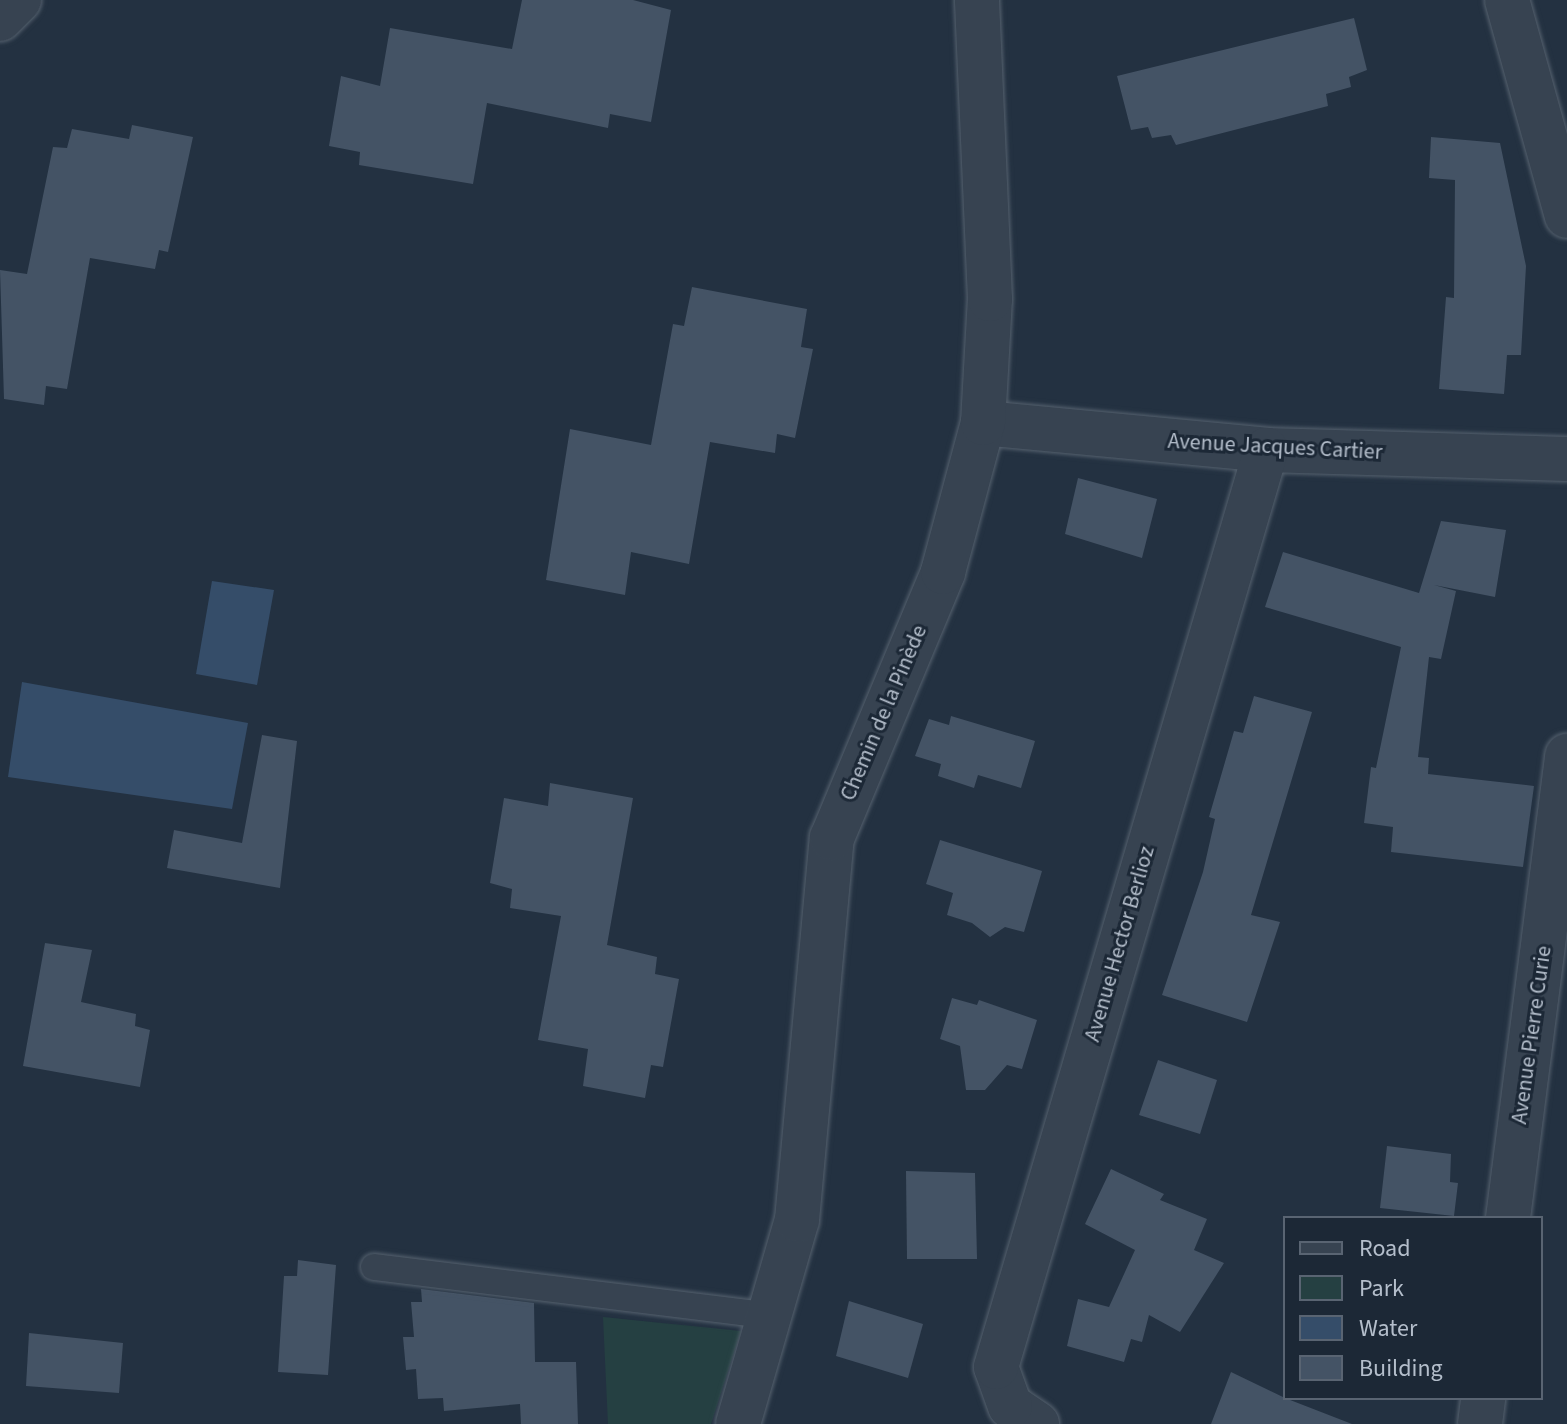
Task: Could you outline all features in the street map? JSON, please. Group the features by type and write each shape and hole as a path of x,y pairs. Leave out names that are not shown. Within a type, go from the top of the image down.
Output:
{"street":[{"path":"0,19 19,0"},
{"name":"Chemin de la Pinède","path":"738,1424 797,1220 832,838 943,572 983,423 990,299 977,0"},
{"path":"1507,0 1567,216"},
{"name":"Avenue Jacques Cartier","path":"983,423 1266,450 1567,459"},
{"name":"Avenue Hector Berlioz","path":"1037,1424 1010,1406 996,1367 1266,450"},
{"name":"Avenue Pierre Curie","path":"1508,1216 1556,949 1567,756"},
{"path":"1480,1424 1483,1400"}],"lane":[{"path":"374,1267 771,1316"}],"green space":[{"path":"603,1317 741,1331 711,1424 608,1424"}],"water":[{"path":"212,581 274,590 257,685 196,674"},
{"path":"22,682 248,723 232,809 8,777"}],"building":[{"path":"522,0 633,0 671,10 651,122 610,114 608,128 487,103 473,184 359,165 360,152 329,146 341,76 380,86 390,28 512,49"},
{"path":"1354,18 1367,70 1349,77 1351,87 1326,94 1328,106 1176,145 1171,135 1152,138 1148,127 1131,130 1117,76"},
{"path":"132,125 193,137 168,252 159,250 155,269 90,258 67,389 46,386 44,405 4,399 0,270 27,274 53,147 67,148 72,129 129,139"},
{"path":"1431,137 1500,143 1526,266 1521,355 1507,355 1504,394 1439,389 1446,297 1454,298 1455,180 1429,178"},
{"path":"692,287 807,309 801,347 813,349 795,438 777,434 775,453 710,442 689,564 631,552 625,595 546,580 570,429 651,445 673,324 684,326"},
{"path":"1078,478 1157,499 1142,558 1065,534"},
{"path":"1441,521 1506,530 1495,597 1434,585 1456,591 1441,659 1429,657 1418,757 1429,758 1428,774 1534,786 1523,867 1391,852 1393,827 1364,823 1371,767 1376,768 1401,647 1265,607 1283,552 1419,593"},
{"path":"1254,696 1312,712 1251,915 1280,922 1247,1022 1162,995 1203,872 1215,819 1209,817 1234,731 1243,733"},
{"path":"951,716 1035,741 1021,788 978,775 974,788 938,776 941,764 915,756 929,719 949,725"},
{"path":"262,735 297,741 280,888 167,868 174,830 242,843"},
{"path":"550,783 633,798 607,945 657,957 655,974 679,979 663,1067 651,1065 645,1098 583,1086 588,1049 538,1040 561,916 510,908 512,889 490,883 504,798 548,806"},
{"path":"940,840 1042,871 1024,932 1005,927 990,937 972,923 947,915 953,893 926,884"},
{"path":"45,943 92,950 81,1002 136,1014 135,1026 150,1030 140,1087 23,1066"},
{"path":"952,998 977,1005 979,1000 1037,1020 1022,1069 1007,1065 985,1090 966,1090 960,1046 940,1039"},
{"path":"1158,1060 1217,1080 1200,1134 1139,1115"},
{"path":"1387,1146 1451,1154 1450,1182 1458,1183 1454,1216 1380,1208"},
{"path":"1111,1169 1164,1194 1160,1200 1207,1219 1194,1250 1224,1263 1180,1332 1149,1315 1142,1342 1131,1339 1124,1362 1067,1346 1078,1299 1109,1307 1135,1250 1085,1224"},
{"path":"906,1171 975,1173 977,1259 907,1259"},
{"path":"298,1260 336,1265 328,1375 278,1372 284,1276 297,1276"},
{"path":"421,1289 534,1303 535,1362 576,1362 578,1424 521,1424 520,1404 444,1411 443,1398 418,1399 416,1369 406,1370 403,1337 414,1337 411,1302 422,1302"},
{"path":"849,1301 923,1324 908,1378 836,1356"},
{"path":"29,1333 123,1343 119,1393 26,1386"},
{"path":"1231,1372 1283,1397 1283,1400 1352,1424 1211,1424"}]}
